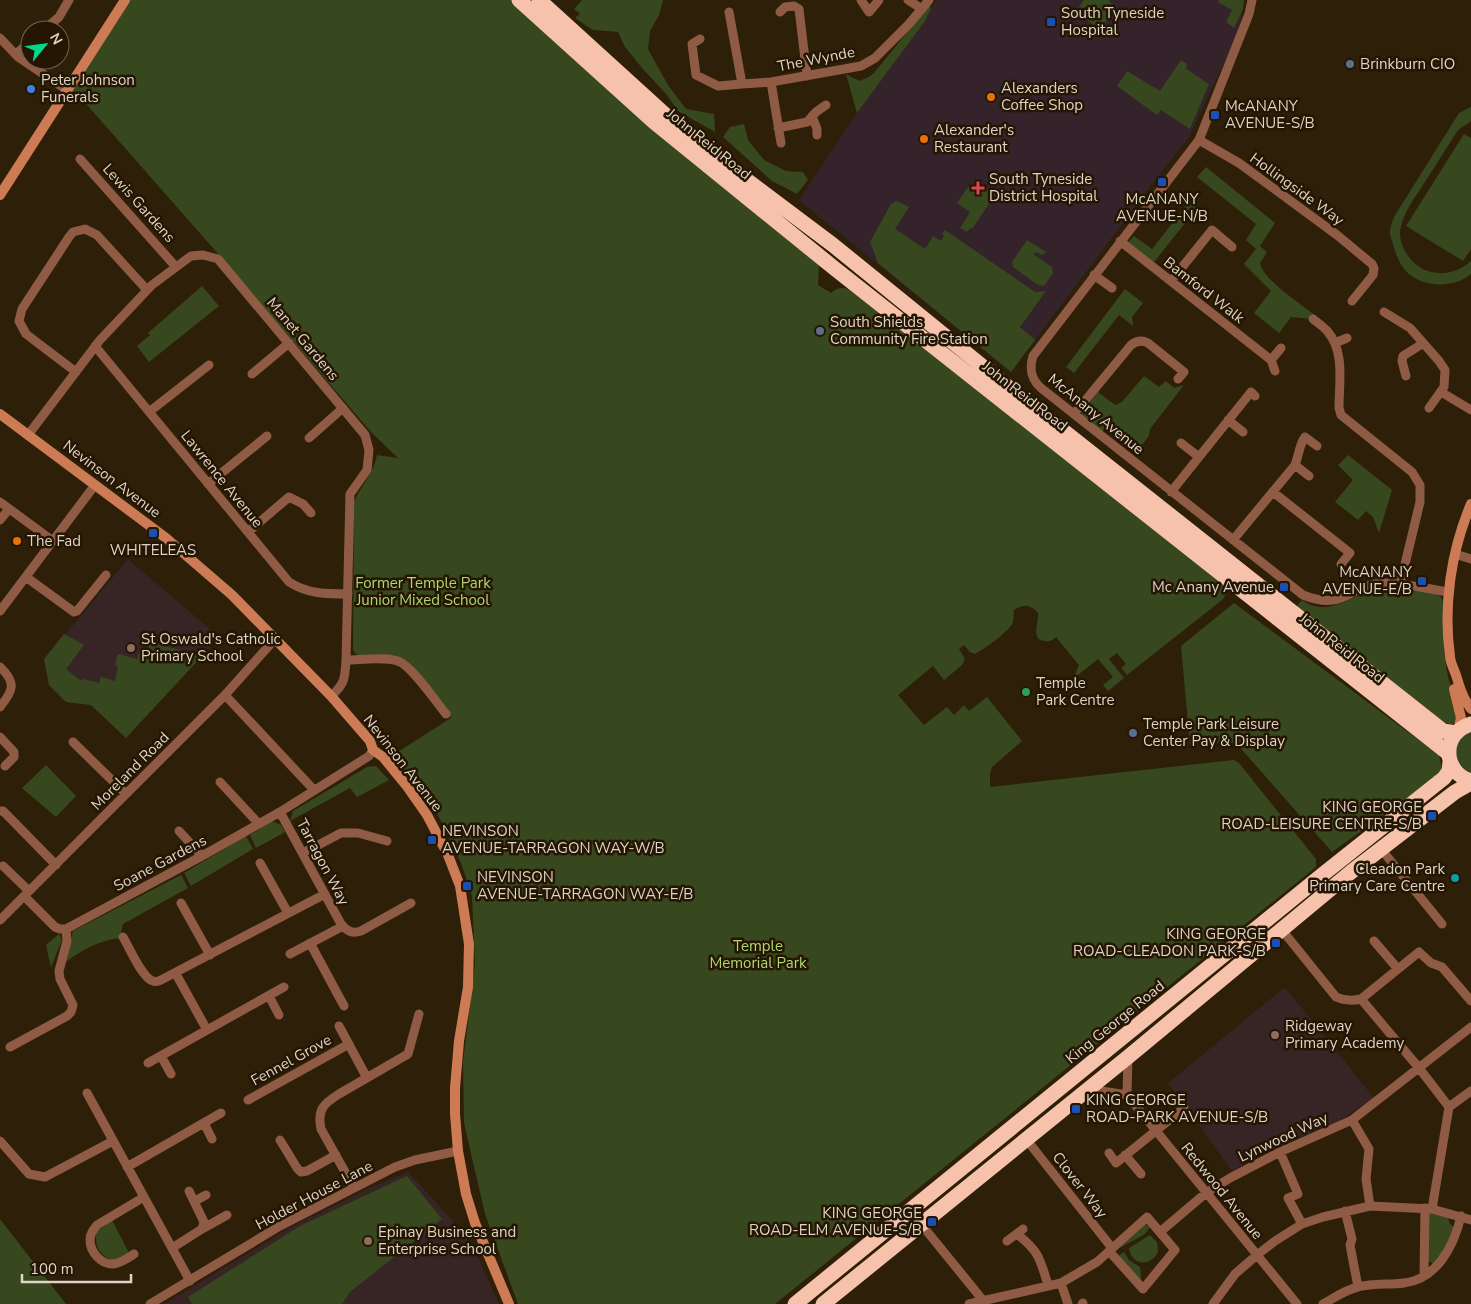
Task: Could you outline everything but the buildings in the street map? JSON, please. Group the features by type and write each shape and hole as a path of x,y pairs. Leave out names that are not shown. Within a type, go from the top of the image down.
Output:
{"highway":[{"name":"John Reid Road","path":"519,0 654,122 834,268 1449,757 1459,775 1471,782"},
{"name":"John Reid Road","path":"539,0 671,120 838,249 1008,387 1442,731 1462,729"},
{"name":"King George Road","path":"795,1304 1328,869 1444,778 1449,771 1449,746 1462,729"},
{"path":"825,1303 1381,849 1455,792 1471,782"},
{"path":"1286,905 1297,917"},
{"path":"1117,1043 1128,1057"},
{"path":"1077,1075 1089,1089"},
{"path":"910,1210 921,1224"}],"street":[{"path":"55,20 69,0"},
{"path":"0,195 125,0"},
{"path":"862,0 869,12 880,0"},
{"path":"908,0 922,9"},
{"name":"The Wynde","path":"700,39 692,44 696,75 718,86 770,82 807,76 861,66 875,58 909,24 929,0"},
{"name":"McAnany Avenue","path":"1252,0 1249,14 1199,140 1033,356 1031,362 1032,374 1037,385 1303,595 1324,601 1341,599 1372,585 1384,583 1449,592"},
{"path":"780,12 785,7 794,6 799,9 807,76"},
{"path":"729,12 742,84"},
{"path":"0,38 16,54 67,90"},
{"path":"16,54 20,51"},
{"path":"770,82 781,142"},
{"path":"778,128 807,122 826,105"},
{"path":"812,116 817,128 816,135"},
{"name":"Hollingside Way","path":"1199,140 1246,169 1369,260 1374,268 1373,275 1352,301"},
{"name":"Lewis Gardens","path":"80,158 176,267"},
{"path":"76,372 26,334 20,321 22,309 73,232 85,229 97,235 147,290"},
{"path":"1171,281 1212,230 1232,246"},
{"name":"Bamford Walk","path":"1120,241 1271,360"},
{"name":"Manet Gardens","path":"28,435 95,346 147,290 191,256 203,255 218,259 365,435 369,450 367,470 350,494 345,678 342,686 331,696"},
{"path":"1094,275 1112,288"},
{"path":"1384,312 1410,328 1422,344 1439,361 1444,370 1445,380 1441,392 1429,408"},
{"path":"1313,319 1328,331 1338,352 1339,408 1342,415 1412,472 1420,485 1420,502 1400,585"},
{"path":"1335,343 1347,338"},
{"path":"1074,414 1135,342 1144,341 1148,343 1184,372 1178,379"},
{"path":"252,374 289,344"},
{"path":"1406,376 1402,361 1403,356 1422,344"},
{"name":"Lawrence Avenue","path":"95,346 289,582 313,593 348,594"},
{"path":"1274,371 1271,360 1281,348"},
{"path":"149,412 209,365"},
{"path":"1171,492 1251,392 1255,396"},
{"path":"1441,392 1471,410"},
{"path":"309,438 343,408"},
{"name":"Nevinson Avenue","path":"0,414 166,538 232,595 331,696 370,741 373,750 383,757 406,785 427,815 448,855 460,886 469,944 468,987 458,1041 455,1088 454,1114 458,1151 466,1194 474,1223 509,1304"},
{"path":"1228,420 1243,432"},
{"path":"208,484 267,436"},
{"path":"1233,540 1295,465 1300,452 1300,443 1305,437 1317,446"},
{"path":"1181,443 1199,457"},
{"path":"1295,465 1309,476"},
{"path":"0,611 95,485"},
{"path":"1273,492 1350,553 1341,564"},
{"path":"248,532 289,496 304,504 311,513"},
{"path":"0,502 52,541"},
{"path":"1462,729 1461,714 1453,686 1450,658 1449,592 1454,554 1471,504"},
{"path":"0,520 10,509"},
{"path":"1454,554 1471,559"},
{"path":"26,577 74,612 77,611 104,579 93,576"},
{"name":"Moreland Road","path":"0,920 225,695 275,639"},
{"path":"1450,658 1462,693 1471,709"},
{"path":"346,660 400,661 446,714"},
{"path":"0,667 11,682 11,693 0,707"},
{"path":"225,695 314,790"},
{"path":"0,737 18,750 5,766"},
{"path":"73,742 126,794"},
{"name":"Soane Gardens","path":"66,929 280,812 369,756 373,750"},
{"path":"220,782 259,824"},
{"path":"0,811 56,865"},
{"name":"Tarragon Way","path":"280,812 343,926 347,930 355,933 361,931 411,903"},
{"path":"180,831 202,856"},
{"path":"303,853 340,834 358,833 387,842"},
{"path":"1381,849 1442,924"},
{"path":"260,863 288,914"},
{"path":"3,866 55,927 66,929 67,942 59,971 60,979 73,1005 71,1012 67,1016 10,1047"},
{"path":"123,937 148,978 154,982 176,974 325,894"},
{"path":"182,903 210,955"},
{"name":"Tarragon Way","path":"290,954 343,926"},
{"path":"1282,930 1336,997 1351,1001 1361,999 1419,952 1431,963 1442,967 1471,1001"},
{"path":"1374,941 1398,969"},
{"path":"310,943 344,1006"},
{"path":"176,974 207,1030"},
{"path":"148,1063 284,987"},
{"path":"269,996 279,1015"},
{"path":"1361,999 1449,1107"},
{"path":"354,1188 322,1129 319,1119 321,1110 328,1101 408,1054 419,1014"},
{"name":"Fennel Grove","path":"339,1026 367,1078"},
{"name":"Lynwood Way","path":"1160,1232 1206,1193 1230,1178 1280,1152 1352,1120 1471,1027"},
{"name":"Fennel Grove","path":"248,1100 349,1044"},
{"path":"161,1056 170,1074"},
{"path":"1089,1089 1127,1095 1128,1057"},
{"path":"1424,1276 1429,1209 1449,1107 1471,1091"},
{"path":"86,1093 190,1281"},
{"name":"Redwood Avenue","path":"1127,1095 1297,1304"},
{"path":"1108,1153 1116,1163 1184,1108"},
{"path":"127,1167 221,1113"},
{"path":"1352,1120 1369,1149 1366,1179 1370,1206"},
{"path":"204,1123 212,1139"},
{"name":"Clover Way","path":"1026,1139 1111,1250"},
{"path":"280,1140 301,1172 307,1171 336,1155"},
{"path":"0,1141 28,1174 46,1177 113,1141"},
{"name":"Holder House Lane","path":"150,1304 280,1226 395,1167 415,1160 458,1151"},
{"path":"1280,1152 1298,1194 1288,1198 1302,1224"},
{"path":"1125,1155 1140,1174"},
{"path":"190,1191 204,1222 202,1229"},
{"path":"195,1201 206,1196"},
{"path":"134,1254 113,1264 105,1262 98,1258 92,1250 91,1233 97,1225 144,1197"},
{"path":"1214,1304 1235,1274 1275,1241 1302,1224 1345,1210 1370,1206 1429,1209 1471,1220"},
{"path":"1345,1210 1352,1239 1350,1245 1358,1287"},
{"path":"172,1248 227,1215"},
{"path":"1323,1304 1358,1287 1403,1284 1424,1276 1438,1266 1445,1256 1454,1239 1461,1216"},
{"path":"969,1304 985,1302 1060,1283 1097,1262 1147,1217 1175,1250 1143,1289 1111,1250"},
{"path":"921,1224 985,1302"},
{"path":"1007,1241 1020,1232 1032,1245 1039,1258 1048,1285"},
{"path":"1060,1283 1068,1304"}],"shaded area":[{"name":"South Tyneside District Hospital","path":"936,0 1244,0 1239,31 1188,139 1158,176 1011,372 799,200 857,113 925,21"},
{"name":"St Oswald's Catholic Primary School","path":"128,559 218,636 217,640 126,738 91,705 66,702 49,685 45,659"},
{"name":"Ridgeway Primary Academy","path":"1285,987 1374,1098 1339,1121 1268,1151 1232,1171 1168,1083"},
{"name":"Epinay Business and Enterprise School","path":"408,1172 453,1221 475,1251 499,1304 164,1304 291,1227 371,1187"}],"green space":[{"name":"Temple Memorial Park","path":"130,0 513,0 819,264 818,285 831,293 840,288 851,291 1225,582 1226,592 1222,600 1127,675 1121,668 1126,664 1117,653 1109,659 1124,678 1108,691 1103,685 1113,677 1098,659 1073,679 1079,665 1056,637 1048,641 1040,640 1036,634 1038,613 1035,610 1027,606 1018,608 1014,610 1011,626 990,644 975,654 970,652 964,645 959,649 965,659 962,665 944,680 933,666 898,695 924,725 947,707 954,715 964,705 969,711 987,697 1022,741 992,767 990,787 1234,760 1239,763 1316,859 1316,867 775,1304 518,1304 485,1214 464,1123 463,1062 475,964 472,896 461,863 436,811 393,755 451,718 412,667 358,656 353,650 354,502 373,468 377,455 398,458 371,432 88,106 71,93"},
{"path":"582,0 663,0 659,15 650,31 648,49 668,85 686,109 714,114 715,132 678,111 667,95 625,47 618,32 593,30 575,18 580,14 574,9"},
{"path":"1084,0 1109,0 1113,6 1110,16 1103,26 1096,27 1076,11"},
{"path":"1219,0 1244,0 1243,9 1234,28 1226,22 1232,10 1218,2"},
{"path":"930,4 931,9 925,21 857,113 846,74 859,81 874,73"},
{"path":"1181,60 1187,64 1186,69 1209,84 1190,129 1161,110 1157,115 1117,86 1127,71 1160,91"},
{"path":"1471,107 1471,121 1458,130 1405,214 1401,226 1401,240 1406,253 1416,264 1428,271 1451,272 1471,261 1471,274 1464,279 1449,284 1432,284 1416,279 1401,264 1390,235 1391,225 1394,217 1459,113"},
{"path":"744,124 748,140 764,160 786,171 803,172 808,180 797,194 772,181 723,137 730,127"},
{"path":"1464,134 1471,138 1471,249 1463,261 1406,226"},
{"path":"1206,167 1275,223 1260,246 1267,252 1260,263 1268,277 1275,284 1316,316 1313,319 1291,317 1279,333 1254,313 1271,291 1244,264 1256,249 1246,240 1256,224 1197,177"},
{"path":"982,186 995,195 972,229 970,228 967,232 960,228 970,212 957,203 968,187 978,193"},
{"path":"897,201 909,207 895,229 925,249 933,236 941,241 945,230 1035,292 1046,291 1020,327 1035,340 1011,372 878,263 870,242 891,204"},
{"path":"1190,201 1197,208 1154,262 1128,242 1134,236 1152,249"},
{"path":"1027,240 1046,252 1042,255 1036,252 1034,255 1052,267 1053,273 1044,286 1038,285 1013,267 1012,262"},
{"path":"202,286 219,306 149,362 137,346 150,335 148,333"},
{"path":"1125,289 1143,303 1132,317 1133,326 1119,315 1074,373 1066,367"},
{"path":"1144,376 1159,387 1166,381 1174,388 1184,385 1150,429 1149,436 1137,451 1107,426 1102,432 1080,415 1098,392 1115,405 1122,402"},
{"path":"1348,455 1392,490 1379,533 1373,517 1366,511 1358,520 1335,502 1353,480 1338,465"},
{"path":"1388,587 1436,593 1441,597 1443,602 1446,668 1457,709 1457,715 1452,725 1444,722 1296,607 1302,600 1313,606 1334,605 1367,592"},
{"path":"1234,603 1439,755 1442,769 1431,781 1332,852 1236,743 1190,744 1181,646"},
{"path":"64,634 84,645 66,669 81,681 83,679 99,683 101,677 115,681 118,667 115,665 118,654 137,659 140,650 147,652 150,642 202,656 126,738 91,705 66,702 49,685 44,659"},
{"path":"1471,731 1471,774 1459,763 1456,752 1464,736"},
{"path":"46,765 76,796 56,817 22,788"},
{"path":"376,766 389,780 357,797 350,788 290,821 293,811 367,767"},
{"path":"272,821 281,825 285,832 256,848 250,835"},
{"path":"246,836 253,849 191,886 184,873"},
{"path":"181,875 188,888 123,924 120,938 91,946 66,962 73,931"},
{"path":"59,934 62,940 51,967 46,945"},
{"name":"Epinay Business and Enterprise School","path":"407,1176 442,1219 350,1292 342,1304 192,1304 188,1297 300,1226"},
{"path":"1428,1211 1448,1217 1450,1224 1455,1228 1434,1266 1431,1262 1427,1261"},
{"path":"0,1219 66,1304 0,1304"},
{"path":"112,1220 129,1253 113,1261 101,1253 97,1246 96,1237 96,1232"},
{"path":"1144,1223 1150,1227 1145,1234 1116,1250"},
{"path":"1150,1235 1157,1242 1158,1252 1150,1261 1137,1261 1130,1254 1129,1248"},
{"path":"1124,1252 1129,1260 1140,1267 1142,1285 1118,1256"}],"place":[{"name":"South Tyneside Hospital","path":"1051,22"},
{"name":"Brinkburn CIO","path":"1350,64"},
{"name":"Peter Johnson Funerals","path":"31,89"},
{"name":"Alexanders Coffee Shop","path":"991,97"},
{"name":"McANANY AVENUE-S/B","path":"1215,115"},
{"name":"Alexander's Restaurant","path":"924,139"},
{"name":"McANANY AVENUE-N/B","path":"1162,182"},
{"name":"South Tyneside District Hospital","path":"978,188"},
{"name":"South Shields Community Fire Station","path":"820,331"},
{"name":"WHITELEAS","path":"153,533"},
{"name":"The Fad","path":"17,541"},
{"name":"McANANY AVENUE-E/B","path":"1422,581"},
{"name":"Mc Anany Avenue","path":"1284,587"},
{"name":"St Oswald's Catholic Primary School","path":"131,648"},
{"name":"Temple Park Centre","path":"1026,692"},
{"name":"Temple Park Leisure Center Pay & Display","path":"1133,733"},
{"name":"KING GEORGE ROAD-LEISURE CENTRE-S/B","path":"1432,816"},
{"name":"NEVINSON AVENUE-TARRAGON WAY-W/B","path":"432,840"},
{"name":"Cleadon Park Primary Care Centre","path":"1455,878"},
{"name":"NEVINSON AVENUE-TARRAGON WAY-E/B","path":"467,886"},
{"name":"KING GEORGE ROAD-CLEADON PARK-S/B","path":"1276,943"},
{"name":"Ridgeway Primary Academy","path":"1275,1035"},
{"name":"KING GEORGE ROAD-PARK AVENUE-S/B","path":"1076,1109"},
{"name":"KING GEORGE ROAD-ELM AVENUE-S/B","path":"932,1222"},
{"name":"Epinay Business and Enterprise School","path":"368,1241"}],"park label":[{"name":"Former Temple Park Junior Mixed School","path":"423,592"}]}
